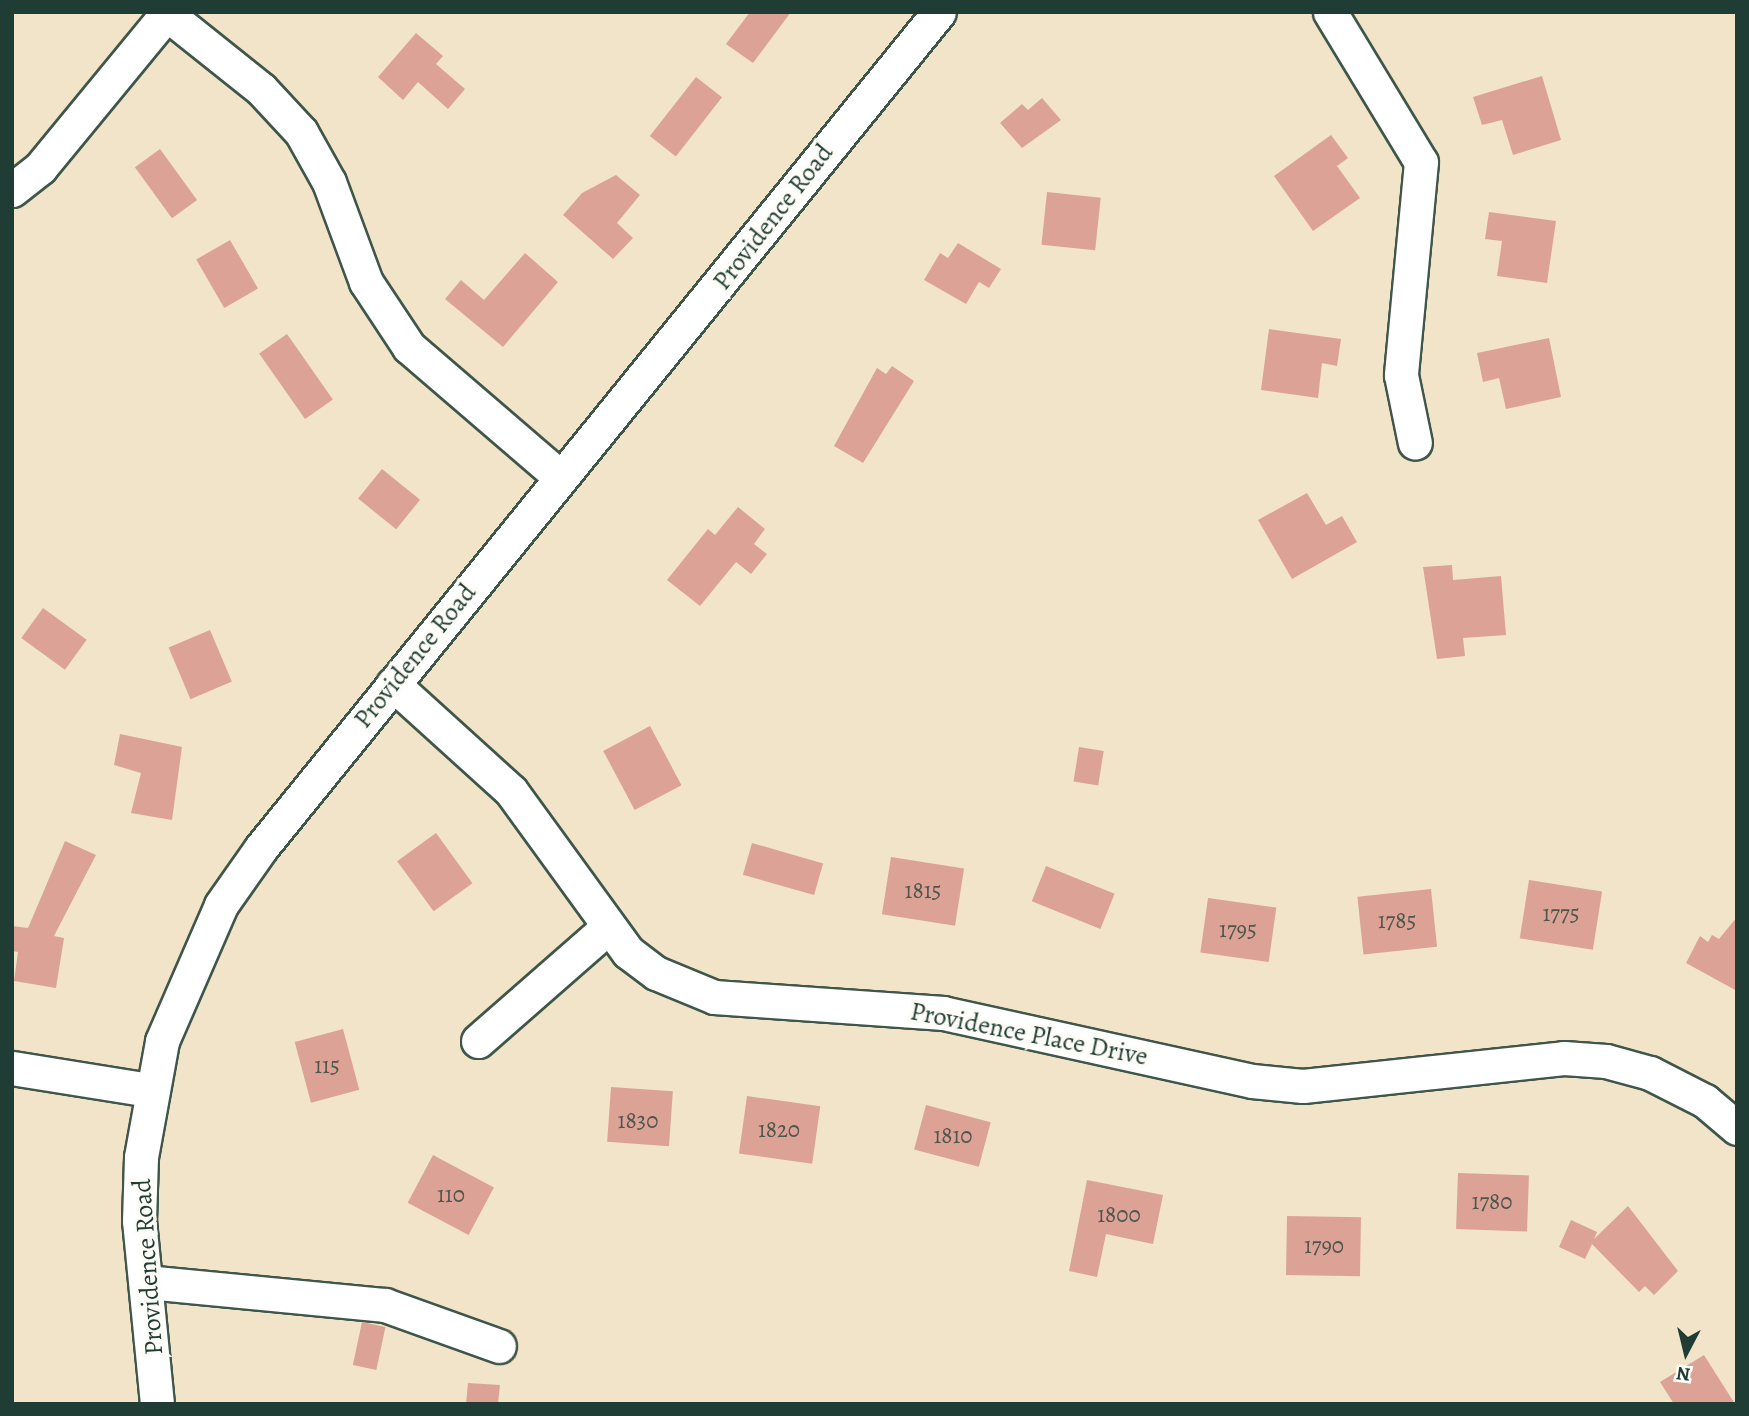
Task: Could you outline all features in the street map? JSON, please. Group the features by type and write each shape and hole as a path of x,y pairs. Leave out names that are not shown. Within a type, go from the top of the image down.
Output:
{"street":[{"name":"Providence Road","path":"157,1404 139,1221 150,1090 178,994 221,905 393,684 939,12"},
{"path":"1331,12 1421,162 1401,375 1415,443"},
{"path":"12,190 40,168 167,13 261,89 300,132 329,182 366,282 409,347 560,477"},
{"name":"Providence Place Drive","path":"393,684 511,791 606,929 656,973 713,997 943,1013 1252,1082 1303,1086 1564,1058 1606,1061 1650,1073 1705,1101 1737,1128"},
{"path":"478,1041 606,929"},
{"path":"12,1068 150,1090"},
{"path":"146,1282 384,1305 499,1346"}],"building":[{"path":"750,12 791,12 753,63 726,44"},
{"path":"416,33 443,56 436,64 465,89 448,109 418,82 403,100 378,77"},
{"path":"1542,76 1561,140 1513,155 1502,120 1482,125 1473,97"},
{"path":"696,77 722,97 676,156 650,136"},
{"path":"1042,98 1061,120 1022,148 1000,123 1022,104 1028,110"},
{"path":"1331,135 1348,158 1337,166 1360,198 1313,231 1274,176"},
{"path":"160,149 197,200 172,218 135,167"},
{"path":"616,175 640,195 617,223 633,238 613,259 563,215 582,193"},
{"path":"1047,192 1101,198 1095,250 1041,245"},
{"path":"1489,212 1556,221 1547,283 1497,276 1502,241 1485,239"},
{"path":"230,240 258,288 224,308 196,260"},
{"path":"958,243 1001,269 989,288 979,282 966,304 924,280 940,253 948,258"},
{"path":"525,253 558,282 503,347 445,299 461,280 484,300"},
{"path":"1269,329 1341,339 1337,366 1322,363 1318,398 1261,390"},
{"path":"287,334 333,400 305,419 259,354"},
{"path":"1549,338 1561,397 1506,409 1499,378 1483,382 1477,353"},
{"path":"892,366 914,381 863,463 834,446 877,368 886,374"},
{"path":"382,469 420,500 396,529 358,499"},
{"path":"1307,493 1326,525 1342,516 1357,542 1292,579 1258,520"},
{"path":"738,507 765,529 754,544 767,554 751,574 736,562 700,606 667,580 708,529 715,535"},
{"path":"1452,565 1453,580 1501,576 1506,635 1463,638 1465,656 1437,659 1423,567"},
{"path":"43,608 87,640 65,670 21,638"},
{"path":"210,630 232,682 190,699 169,648"},
{"path":"650,726 681,785 635,810 603,751"},
{"path":"120,734 182,747 172,820 131,813 141,773 114,765"},
{"path":"1079,747 1104,751 1098,785 1074,782"},
{"path":"436,833 472,883 434,911 397,861"},
{"path":"65,841 96,855 54,936 64,938 56,988 14,981 18,952 12,951 12,926 28,928"},
{"path":"752,843 823,863 814,895 743,875"},
{"path":"891,857 964,869 955,926 882,914"},
{"path":"1046,866 1115,894 1100,929 1032,901"},
{"path":"1529,880 1602,892 1593,950 1520,938"},
{"path":"1431,889 1437,947 1363,954 1357,897"},
{"path":"1208,898 1276,908 1269,962 1200,952"},
{"path":"1737,917 1737,991 1686,963 1700,936 1708,942 1712,935 1719,939"},
{"path":"343,1029 359,1090 311,1103 295,1042"},
{"path":"611,1087 673,1091 669,1146 607,1142"},
{"path":"747,1096 820,1106 812,1164 739,1153"},
{"path":"926,1105 991,1122 979,1167 914,1149"},
{"path":"433,1155 494,1187 469,1235 408,1203"},
{"path":"1458,1173 1529,1175 1527,1231 1456,1229"},
{"path":"1087,1180 1163,1195 1153,1244 1106,1234 1097,1277 1069,1271"},
{"path":"1628,1206 1678,1271 1654,1295 1645,1286 1639,1292 1592,1244 1585,1259 1559,1247 1571,1220 1597,1232 1594,1239"},
{"path":"1287,1216 1361,1217 1360,1276 1286,1275"},
{"path":"362,1322 385,1327 376,1370 353,1365"},
{"path":"1704,1355 1735,1404 1674,1404 1660,1382"},
{"path":"468,1383 500,1385 498,1404 466,1404"}]}
